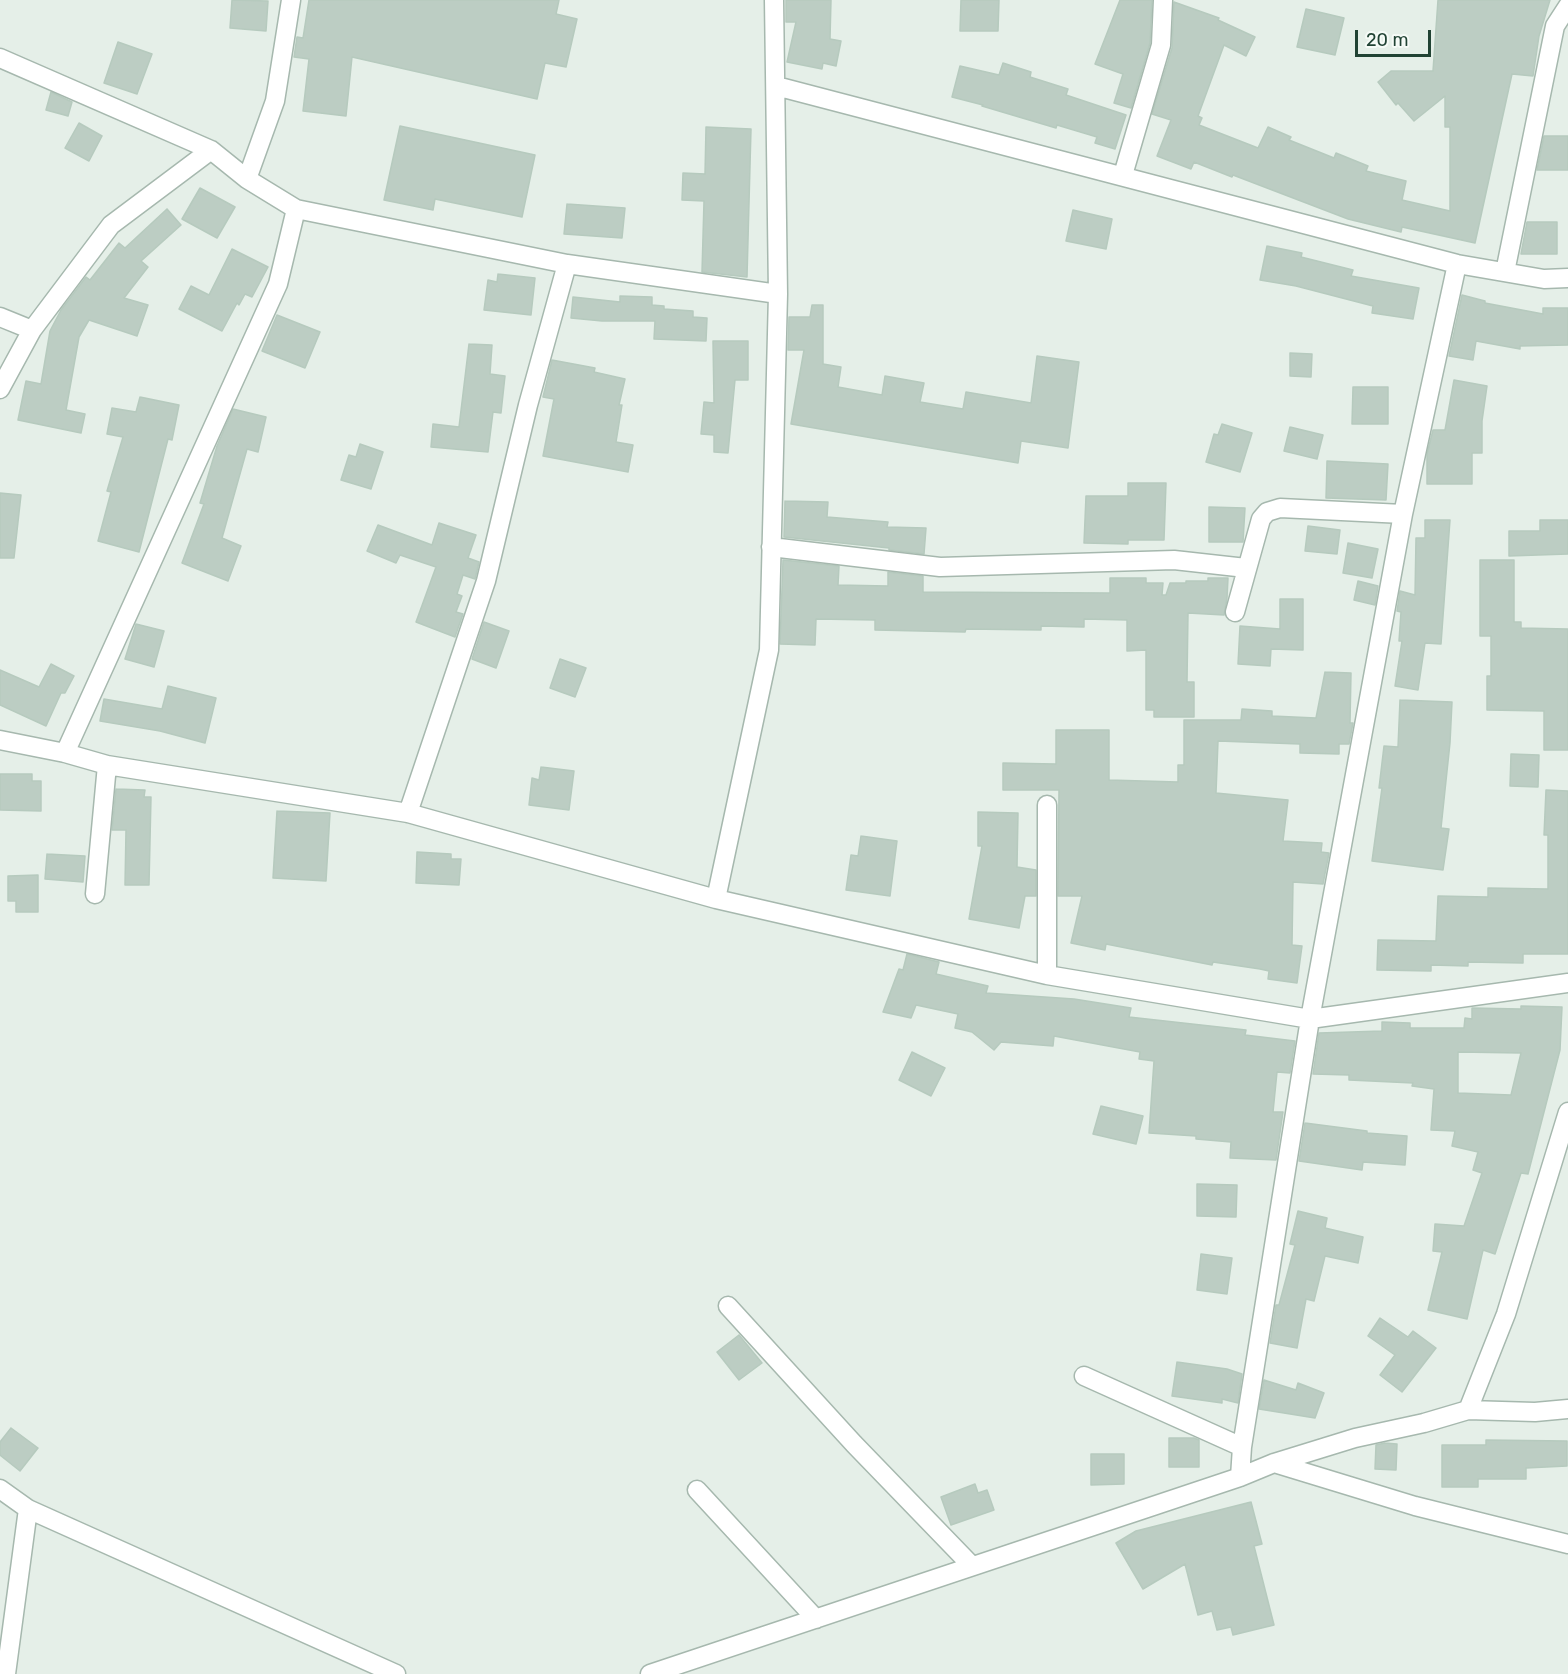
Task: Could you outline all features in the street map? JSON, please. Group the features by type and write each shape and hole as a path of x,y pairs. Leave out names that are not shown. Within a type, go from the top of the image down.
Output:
{"street":[{"path":"247,180 275,101 291,0"},
{"path":"716,899 769,650 778,294 774,0"},
{"path":"1123,175 1161,45 1163,0"},
{"path":"1505,272 1555,26 1568,6"},
{"path":"0,58 211,150 247,180 296,209 567,264 778,294"},
{"path":"776,86 1457,264 1544,279 1568,278"},
{"path":"0,389 32,330 111,225 211,150"},
{"path":"65,753 278,284 296,209"},
{"path":"408,813 486,580 528,405 567,264"},
{"path":"1240,1477 1242,1447 1310,1019 1402,514 1457,264"},
{"path":"0,317 32,330"},
{"path":"1234,612 1261,519 1267,512 1280,508 1402,514"},
{"path":"771,547 940,567 1174,560 1246,568"},
{"path":"0,740 65,753 107,765 408,813 716,899 1047,975 1310,1019 1568,983"},
{"path":"95,894 107,765"},
{"path":"1047,805 1047,975"},
{"path":"1468,1410 1506,1314 1568,1113"},
{"path":"728,1306 854,1444 972,1566"},
{"path":"1084,1376 1242,1447"},
{"path":"650,1674 1240,1477 1275,1462 1355,1438 1424,1423 1468,1410 1535,1412 1568,1409"},
{"path":"1275,1462 1415,1506 1568,1544"},
{"path":"0,1489 28,1509 396,1674"},
{"path":"697,1490 816,1619"},
{"path":"6,1674 28,1509"}],"building":[{"path":"232,0 268,1 266,31 230,28"},
{"path":"309,0 559,0 556,14 577,19 566,67 545,63 537,99 352,57 346,116 303,111 309,59 294,57 297,37 303,38"},
{"path":"786,0 831,0 830,39 841,41 836,66 823,63 822,69 787,62 796,22 786,22"},
{"path":"961,0 999,0 998,31 960,31"},
{"path":"1120,0 1152,0 1150,43 1131,108 1114,103 1123,74 1095,64"},
{"path":"1438,0 1550,0 1539,36 1533,76 1512,74 1475,243 1402,227 1401,232 1348,219 1194,162 1191,169 1157,156 1171,120 1152,114 1172,48 1174,2 1219,18 1218,20 1255,37 1246,56 1224,45 1198,116 1202,118 1199,125 1258,148 1268,127 1291,137 1289,140 1334,158 1336,153 1368,166 1366,171 1406,181 1402,200 1450,211 1450,127 1445,127 1445,96 1414,121 1398,103 1396,105 1378,82 1391,71 1433,71"},
{"path":"1306,9 1344,18 1335,55 1297,47"},
{"path":"118,42 152,54 137,94 104,83"},
{"path":"1003,63 1031,72 1030,77 1068,89 1066,95 1126,115 1115,149 1095,143 1097,137 1057,125 1056,128 952,97 960,66 999,75"},
{"path":"51,92 72,102 68,116 46,110"},
{"path":"79,123 102,136 89,161 65,148"},
{"path":"400,126 535,155 522,217 435,199 433,210 384,200"},
{"path":"706,127 751,129 747,277 702,272 704,201 682,200 683,173 705,174"},
{"path":"1544,136 1568,136 1568,170 1537,170"},
{"path":"200,188 235,207 217,238 182,219"},
{"path":"567,204 625,208 622,238 564,234"},
{"path":"167,209 181,225 141,261 148,267 124,298 148,305 137,336 89,320 79,337 66,410 85,414 81,433 18,420 26,381 41,384 50,331 61,310 86,277 90,280 119,243 125,248"},
{"path":"1073,210 1112,219 1106,249 1066,241"},
{"path":"1527,222 1557,222 1557,254 1521,254"},
{"path":"1267,246 1302,253 1301,257 1353,270 1351,276 1419,288 1413,319 1372,313 1373,306 1296,286 1260,280"},
{"path":"232,249 268,267 252,297 245,294 239,305 237,303 222,331 179,309 191,286 209,295"},
{"path":"498,274 535,278 531,315 484,310 488,280 497,282"},
{"path":"1462,295 1485,301 1485,303 1543,314 1543,308 1568,308 1568,345 1520,346 1520,349 1476,341 1473,360 1449,356"},
{"path":"620,296 652,297 652,305 664,306 664,309 693,311 693,317 707,318 706,341 654,339 655,321 602,321 571,318 573,297 620,302"},
{"path":"812,305 823,305 823,364 841,367 838,387 882,395 885,376 924,383 920,402 963,409 966,392 1031,403 1037,356 1079,362 1068,448 1021,441 1018,463 791,424 804,350 788,350 789,317 810,317"},
{"path":"277,315 320,332 305,368 262,351"},
{"path":"713,341 748,341 748,380 735,380 728,453 714,452 714,435 701,434 704,402 714,403"},
{"path":"469,344 492,345 490,374 505,376 501,413 493,412 488,452 431,447 433,424 459,427"},
{"path":"1290,353 1312,354 1311,377 1290,376"},
{"path":"552,360 595,368 594,372 625,379 619,405 622,405 616,442 633,445 628,472 543,456 554,399 543,397"},
{"path":"1454,380 1487,386 1482,421 1482,453 1472,453 1472,484 1427,484 1427,454 1433,430 1445,430"},
{"path":"1353,387 1388,387 1388,424 1352,424"},
{"path":"140,397 179,405 172,440 168,439 139,552 98,541 111,492 107,491 123,437 107,434 112,408 136,412"},
{"path":"233,409 266,417 258,452 247,449 222,538 241,546 228,581 182,563 204,504 200,503 217,446"},
{"path":"1222,424 1252,433 1240,472 1206,462 1214,434 1218,435"},
{"path":"1290,427 1323,435 1317,459 1284,451"},
{"path":"360,444 383,452 371,489 341,480 349,455 356,457"},
{"path":"1327,461 1388,464 1386,500 1326,498"},
{"path":"1128,483 1166,483 1164,540 1128,540 1128,544 1084,543 1086,496 1128,496"},
{"path":"0,493 21,495 14,558 0,558"},
{"path":"785,501 828,502 827,517 888,522 887,527 926,528 924,554 784,537"},
{"path":"1209,507 1245,508 1243,542 1209,542"},
{"path":"1425,520 1450,520 1441,644 1425,643 1418,690 1395,686 1402,641 1399,641 1401,612 1397,611 1400,591 1415,595 1416,538 1425,538"},
{"path":"1540,520 1568,520 1568,554 1509,556 1509,531 1540,531"},
{"path":"439,523 476,535 468,558 479,562 475,579 463,575 457,594 462,596 456,612 463,614 455,637 416,622 436,567 400,555 396,563 367,551 378,525 432,545"},
{"path":"1308,526 1340,530 1337,554 1305,551"},
{"path":"1348,543 1378,549 1372,578 1343,573"},
{"path":"783,560 839,566 838,585 888,586 888,572 923,576 923,592 1110,593 1110,578 1146,578 1146,583 1163,583 1162,595 1166,595 1170,583 1228,578 1227,598 1224,615 1188,613 1187,682 1194,682 1194,717 1154,717 1154,710 1146,710 1146,650 1127,651 1127,620 1084,619 1084,627 1041,626 1041,630 966,629 965,632 875,630 875,620 816,619 815,645 780,644"},
{"path":"1480,560 1514,560 1514,622 1521,622 1521,628 1568,629 1568,750 1544,750 1544,711 1487,710 1487,676 1491,676 1491,636 1480,636"},
{"path":"1358,581 1378,586 1375,605 1354,600"},
{"path":"1280,599 1303,599 1303,650 1271,649 1270,666 1238,664 1240,626 1280,629"},
{"path":"484,622 509,631 496,668 472,659"},
{"path":"136,624 164,631 154,667 125,659"},
{"path":"560,659 586,668 575,697 550,688"},
{"path":"51,664 74,676 65,693 61,693 46,726 0,705 0,670 39,687"},
{"path":"1325,672 1351,673 1350,723 1353,723 1349,744 1339,744 1339,754 1300,753 1300,744 1218,741 1216,793 1288,800 1283,841 1322,843 1321,852 1329,853 1323,884 1293,882 1292,945 1302,946 1297,983 1268,979 1269,971 1260,969 1213,962 1212,965 1106,944 1105,950 1071,943 1082,896 1058,896 1059,790 1003,790 1003,763 1056,764 1056,730 1109,730 1109,780 1178,782 1178,765 1184,765 1184,720 1241,720 1242,709 1272,711 1272,716 1316,718"},
{"path":"168,686 216,698 205,743 160,731 100,721 104,699 162,709"},
{"path":"1400,700 1452,702 1441,828 1449,829 1443,870 1372,861 1382,788 1379,788 1384,746 1398,747"},
{"path":"1511,754 1539,755 1538,787 1510,786"},
{"path":"541,767 574,771 569,810 529,805 532,778 539,780"},
{"path":"0,774 32,774 32,781 41,781 41,811 0,810"},
{"path":"116,789 145,790 144,797 151,797 149,885 125,885 126,830 112,830"},
{"path":"1546,790 1568,791 1568,954 1523,954 1523,963 1468,962 1468,966 1431,965 1431,971 1377,970 1378,940 1436,941 1438,896 1488,897 1488,888 1548,889 1548,835 1544,835"},
{"path":"277,811 330,813 326,881 273,878"},
{"path":"978,812 1018,813 1017,867 1036,870 1036,896 1025,896 1019,928 969,919 982,846 978,846"},
{"path":"861,836 897,841 890,896 846,890 851,855 858,856"},
{"path":"417,852 451,854 451,859 461,859 459,885 416,883"},
{"path":"47,854 85,856 83,882 45,879"},
{"path":"38,875 38,912 16,912 16,901 8,901 8,876"},
{"path":"907,954 939,962 936,974 988,986 986,993 1074,999 1131,1008 1129,1017 1246,1030 1245,1035 1295,1041 1290,1073 1277,1072 1273,1112 1283,1112 1276,1160 1230,1158 1231,1142 1196,1139 1196,1136 1149,1133 1154,1061 1139,1059 1140,1052 1054,1036 1053,1046 1001,1042 994,1050 972,1032 955,1028 958,1014 916,1005 911,1018 883,1012 899,969 903,970"},
{"path":"1521,1006 1562,1007 1560,1050 1528,1174 1521,1173 1495,1254 1483,1250 1467,1319 1428,1310 1442,1252 1433,1251 1435,1224 1464,1226 1482,1173 1473,1170 1478,1152 1452,1146 1455,1131 1431,1130 1434,1089 1412,1086 1413,1083 1349,1080 1349,1075 1313,1074 1319,1033 1382,1031 1382,1022 1410,1023 1410,1028 1464,1028 1465,1018 1472,1019 1472,1008 1521,1009","holes":["1458,1052 1521,1053 1511,1095 1458,1093"]},
{"path":"912,1052 945,1068 931,1096 899,1080"},
{"path":"1101,1106 1143,1116 1136,1144 1093,1134"},
{"path":"1305,1123 1367,1131 1367,1133 1407,1136 1405,1165 1363,1162 1362,1170 1299,1161"},
{"path":"1197,1184 1237,1185 1236,1217 1197,1216"},
{"path":"1298,1211 1327,1218 1325,1228 1363,1237 1358,1263 1325,1256 1314,1301 1306,1299 1297,1348 1270,1343 1276,1305 1279,1305 1295,1245 1290,1244"},
{"path":"1201,1254 1232,1258 1227,1294 1197,1290"},
{"path":"1380,1318 1408,1337 1413,1331 1436,1348 1402,1392 1380,1375 1395,1355 1368,1336"},
{"path":"739,1335 762,1363 739,1380 717,1352"},
{"path":"1177,1362 1227,1369 1242,1374 1238,1403 1222,1399 1222,1403 1172,1396"},
{"path":"1264,1380 1296,1390 1298,1383 1324,1393 1315,1418 1259,1409"},
{"path":"11,1428 38,1448 20,1471 0,1455 0,1442"},
{"path":"1169,1438 1199,1440 1199,1467 1169,1467"},
{"path":"1486,1440 1567,1441 1567,1466 1526,1468 1526,1479 1478,1479 1478,1487 1442,1487 1442,1445 1486,1445"},
{"path":"1397,1444 1396,1470 1375,1469 1376,1445"},
{"path":"1091,1454 1124,1454 1124,1484 1091,1485"},
{"path":"975,1484 978,1493 987,1490 994,1510 951,1525 941,1497"},
{"path":"1251,1502 1262,1544 1254,1546 1274,1625 1233,1635 1231,1627 1217,1630 1212,1611 1198,1615 1185,1564 1143,1589 1116,1543 1136,1531"}]}
